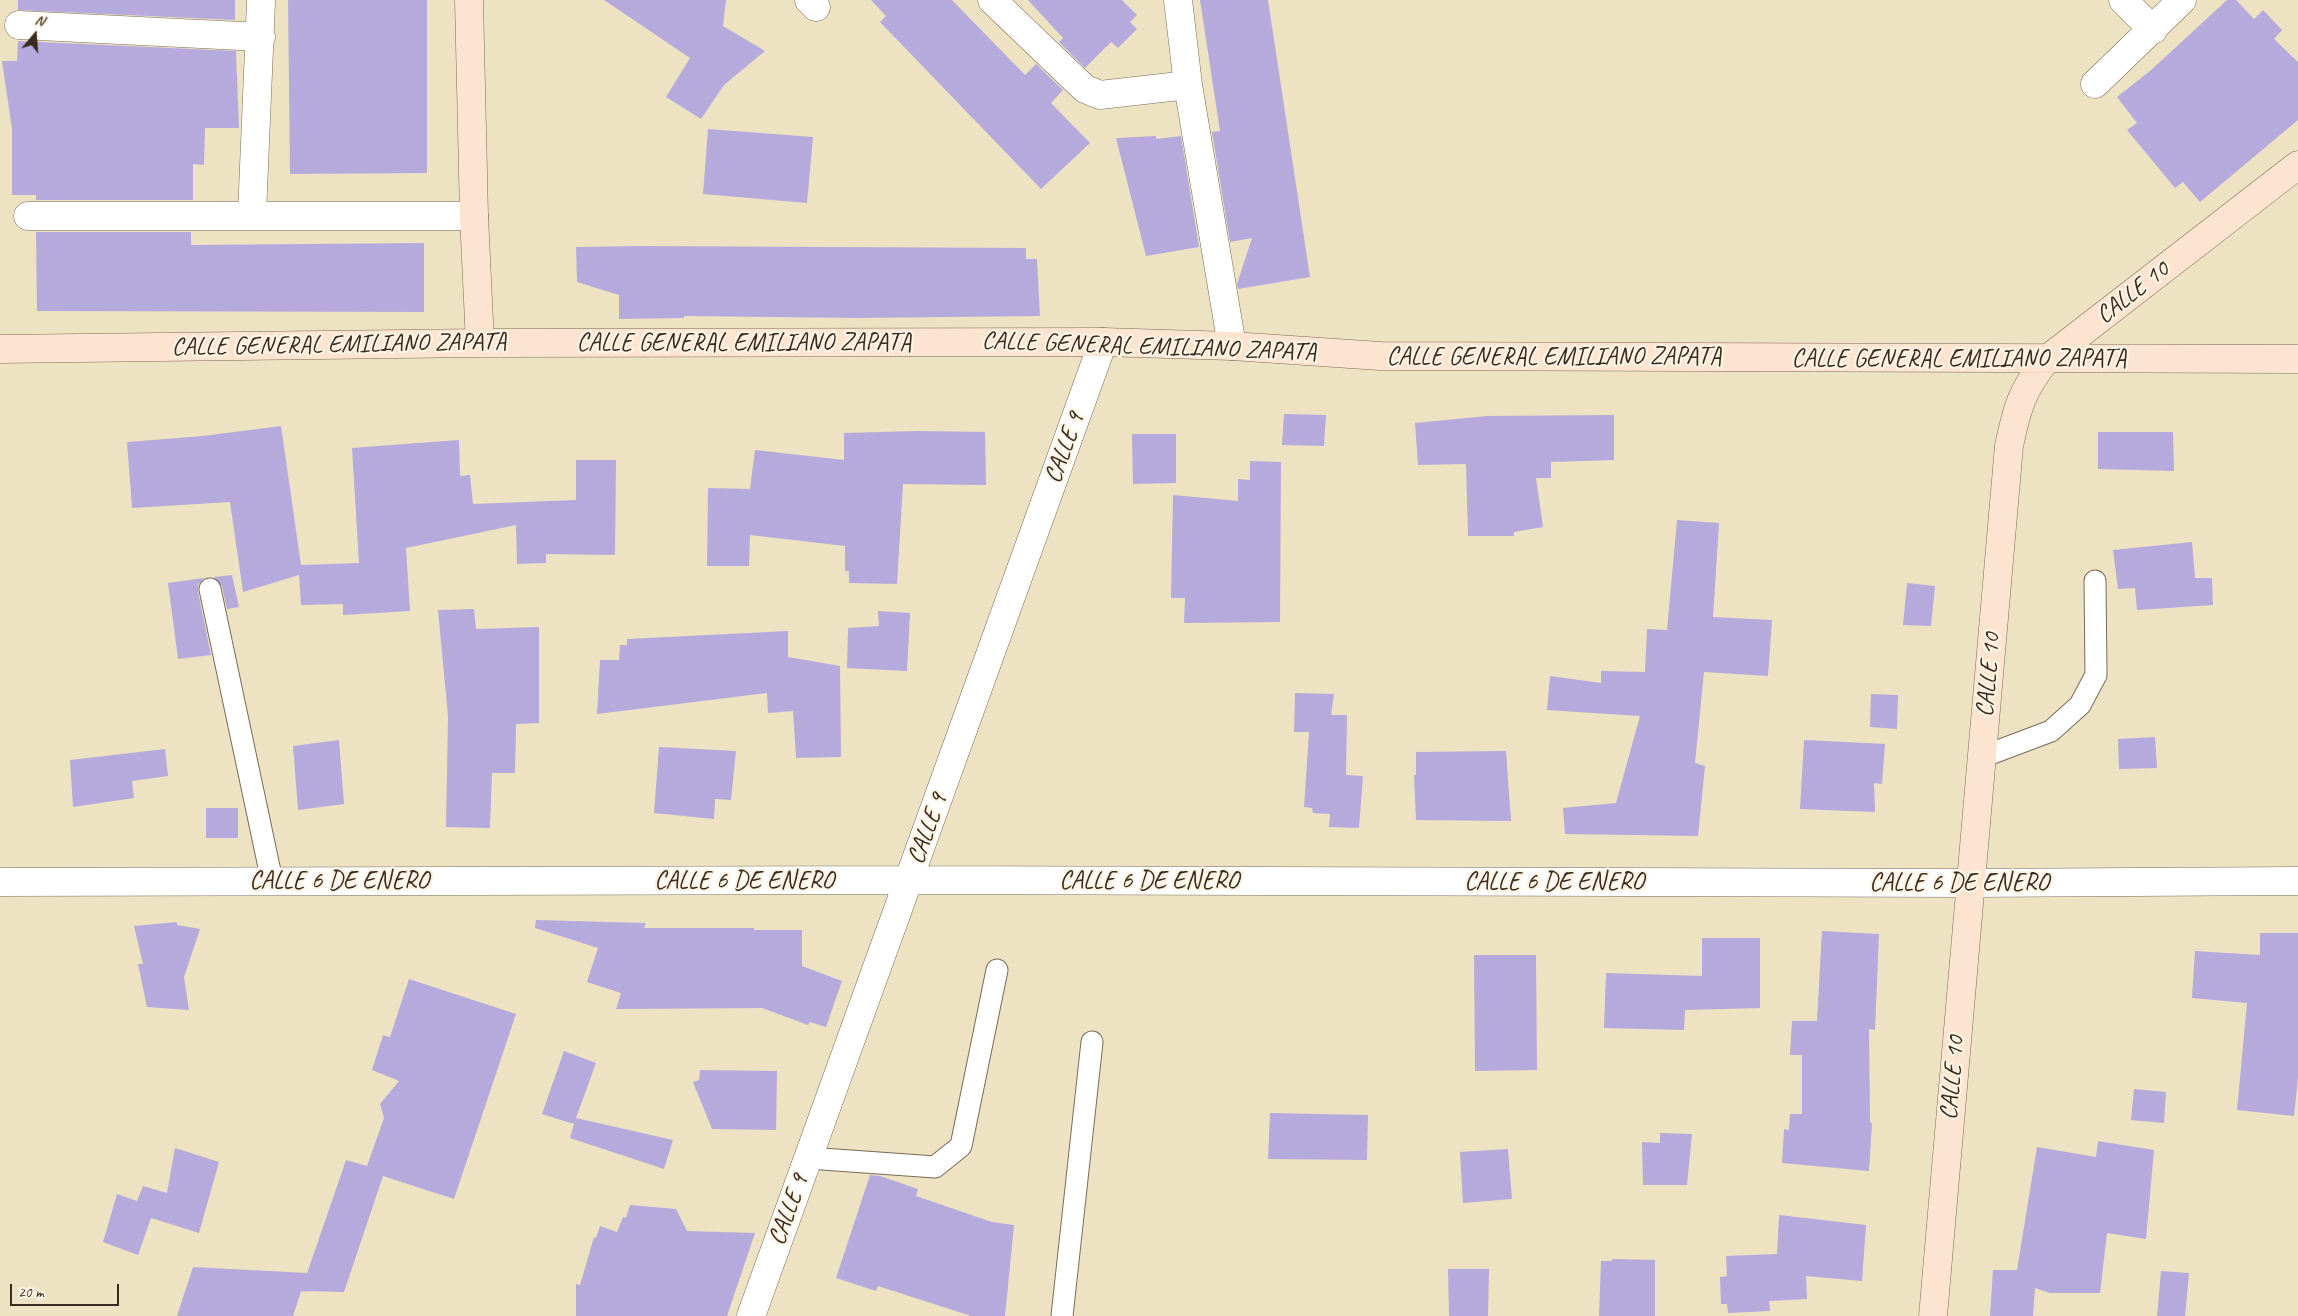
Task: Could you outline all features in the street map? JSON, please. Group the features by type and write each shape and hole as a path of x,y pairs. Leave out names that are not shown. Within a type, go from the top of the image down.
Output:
{"street":[{"path":"469,0 474,216 480,343"},
{"path":"992,0 1085,89 1100,95 1188,85"},
{"path":"1178,0 1188,85 1232,346"},
{"path":"2124,0 2153,30"},
{"path":"2096,84 2182,0"},
{"path":"252,214 261,2"},
{"path":"19,25 261,37"},
{"name":"CALLE 10","path":"1934,1316 2009,446 2016,412 2028,383 2046,360 2298,165"},
{"path":"28,216 252,214 474,216"},
{"name":"CALLE GENERAL EMILIANO ZAPATA","path":"0,349 480,343 1103,342 1232,346 1380,356 2046,360 2298,359"},
{"name":"CALLE 9","path":"751,1316 1103,342"},
{"name":"CALLE 6 DE ENERO","path":"0,882 910,880 1970,883 2298,880"}],"lane":[{"path":"1982,757 2051,731 2080,705 2096,675 2095,581"},
{"path":"210,589 272,881"},
{"path":"808,1158 935,1168 961,1146 997,970"},
{"path":"1062,1316 1092,1042"}],"building":[{"path":"18,0 235,0 235,20 18,10"},
{"path":"288,0 427,0 427,173 290,174"},
{"path":"604,0 726,0 723,26 765,51 724,85 701,119 666,97 690,58"},
{"path":"871,0 952,0 1025,75 1036,64 1063,90 1051,103 1090,143 1041,189 880,22 886,16"},
{"path":"1028,0 1122,0 1137,15 1130,22 1137,29 1118,48 1111,42 1085,68 1059,42 1063,38"},
{"path":"1200,0 1268,0 1310,277 1238,289 1237,284 1252,238 1230,242 1212,132 1220,131"},
{"path":"2227,0 2236,0 2254,19 2263,10 2282,30 2274,39 2298,62 2298,120 2200,202 2183,182 2175,188 2127,130 2137,123 2117,97 2150,71"},
{"path":"18,41 236,51 239,128 205,128 204,165 193,164 193,200 36,200 36,195 12,195 12,129 2,61 17,61"},
{"path":"708,129 813,137 807,203 703,194"},
{"path":"1156,136 1156,139 1181,136 1199,247 1146,256 1116,138"},
{"path":"36,232 191,232 191,245 424,243 424,312 37,311"},
{"path":"576,247 1026,248 1026,259 1037,259 1040,316 859,318 684,316 684,318 619,319 619,295 577,282"},
{"path":"1284,414 1326,415 1324,446 1282,445"},
{"path":"1614,415 1614,460 1551,462 1551,478 1536,478 1543,527 1514,532 1514,536 1468,536 1466,464 1418,465 1415,423 1487,416"},
{"path":"281,426 301,565 359,563 352,448 459,440 460,476 470,475 473,504 576,500 576,460 616,460 615,555 546,554 546,563 517,564 516,525 406,548 410,611 343,615 343,604 301,605 299,575 243,592 230,502 132,508 127,442 203,436"},
{"path":"985,432 986,485 903,484 897,584 849,583 849,571 845,571 845,546 750,535 749,566 707,566 708,488 750,489 755,450 844,460 844,433"},
{"path":"2098,432 2173,432 2174,471 2098,469"},
{"path":"1132,434 1176,434 1176,483 1133,484"},
{"path":"1250,461 1281,462 1280,622 1184,623 1185,598 1171,598 1173,495 1238,501 1238,479 1250,480"},
{"path":"1677,520 1719,523 1713,617 1772,620 1768,676 1704,672 1695,763 1705,766 1698,836 1565,834 1563,808 1616,803 1640,716 1547,710 1550,676 1601,683 1601,671 1645,672 1647,629 1667,630"},
{"path":"2192,542 2195,578 2212,578 2213,605 2137,610 2135,588 2118,589 2113,550"},
{"path":"232,575 239,607 227,609 222,586 214,577"},
{"path":"204,578 198,585 198,592 211,655 178,659 168,583"},
{"path":"1907,583 1935,586 1931,626 1903,625"},
{"path":"474,609 476,629 539,627 539,723 516,724 515,773 492,773 490,828 446,827 448,716 438,610"},
{"path":"878,611 910,613 907,671 847,668 848,628 879,626"},
{"path":"788,631 788,657 840,666 841,757 796,758 793,711 768,713 767,693 597,714 600,660 619,660 620,645 627,645 627,639"},
{"path":"1295,693 1334,694 1331,715 1347,715 1346,775 1363,776 1359,828 1329,827 1330,814 1313,813 1312,808 1304,807 1309,732 1294,732"},
{"path":"1871,694 1898,695 1897,729 1870,727"},
{"path":"2155,737 2157,768 2119,769 2118,739"},
{"path":"339,740 344,804 298,810 293,746"},
{"path":"1804,740 1885,744 1882,784 1874,783 1875,812 1800,809"},
{"path":"659,747 736,751 731,800 715,799 714,819 654,813"},
{"path":"165,749 168,776 132,781 134,798 73,807 70,760"},
{"path":"1506,751 1511,821 1416,820 1414,775 1416,775 1416,752"},
{"path":"206,808 238,808 238,838 206,838"},
{"path":"536,920 646,923 644,928 802,930 802,966 842,981 826,1027 810,1022 808,1025 762,1008 616,1009 621,993 587,982 598,948 535,928"},
{"path":"177,922 177,925 200,929 184,977 189,1010 147,1007 138,964 143,964 134,926"},
{"path":"1822,931 1879,934 1875,1030 1869,1029 1870,1122 1872,1123 1869,1171 1782,1163 1784,1129 1789,1130 1790,1114 1802,1114 1802,1055 1790,1055 1792,1021 1817,1021"},
{"path":"2260,933 2298,933 2298,1078 2294,1116 2237,1110 2247,1003 2192,998 2195,951 2260,955"},
{"path":"1702,938 1760,938 1760,1008 1685,1010 1684,1030 1604,1028 1606,973 1702,976"},
{"path":"1474,955 1536,955 1537,1070 1475,1071"},
{"path":"409,979 516,1014 454,1199 383,1176 344,1292 301,1291 346,1160 367,1166 384,1118 380,1104 399,1081 372,1070 383,1035 390,1037"},
{"path":"564,1051 596,1063 576,1118 673,1140 664,1169 570,1138 574,1124 542,1114"},
{"path":"700,1070 777,1071 776,1130 712,1129 693,1082 699,1080"},
{"path":"2134,1089 2166,1092 2164,1123 2131,1120"},
{"path":"1270,1113 1368,1115 1367,1160 1268,1159"},
{"path":"1660,1133 1692,1134 1687,1185 1643,1185 1642,1142 1660,1143"},
{"path":"2098,1141 2154,1150 2146,1239 2107,1233 2100,1293 2050,1293 2035,1288 2033,1316 1990,1316 1993,1270 2017,1270 2037,1147 2096,1157"},
{"path":"175,1148 219,1162 199,1233 151,1218 138,1255 103,1242 117,1194 137,1201 143,1186 167,1193"},
{"path":"1508,1149 1512,1199 1463,1203 1460,1152"},
{"path":"870,1175 880,1176 918,1189 916,1196 992,1222 1014,1225 1005,1316 971,1316 878,1286 876,1291 836,1278"},
{"path":"630,1205 676,1209 687,1231 755,1233 727,1316 576,1316 576,1284 580,1285 594,1237 596,1238 600,1226 617,1232 623,1217 626,1218"},
{"path":"1779,1215 1866,1225 1862,1281 1806,1276 1807,1299 1769,1301 1770,1311 1728,1313 1727,1304 1721,1304 1720,1277 1727,1276 1726,1256 1777,1254"},
{"path":"1612,1259 1655,1260 1655,1316 1599,1316 1601,1261 1612,1261"},
{"path":"193,1267 307,1273 293,1316 177,1316"},
{"path":"1448,1269 1489,1269 1488,1316 1449,1316"},
{"path":"2161,1271 2189,1273 2185,1316 2157,1316"}]}
